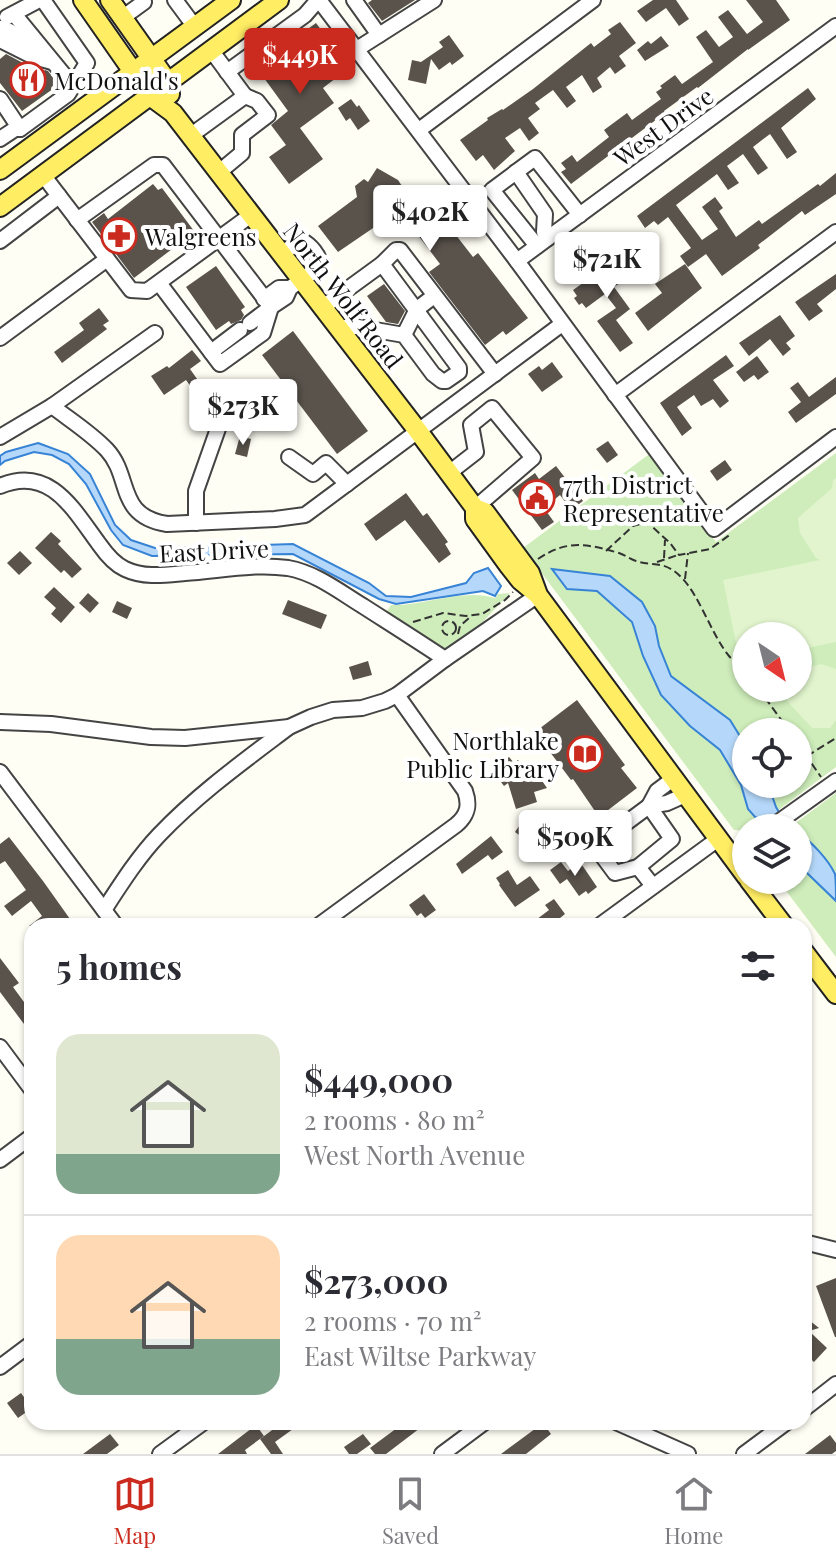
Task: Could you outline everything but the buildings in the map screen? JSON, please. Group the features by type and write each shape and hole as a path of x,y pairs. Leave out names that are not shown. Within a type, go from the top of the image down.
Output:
{"main road":[{"name":"North Wolf Road","path":"83,0 150,96 173,113 281,254 296,284 323,307 418,431 475,508 475,519 500,554 520,580 538,593 718,839 732,847"},
{"path":"110,0 168,82"},
{"path":"0,170 231,0"},
{"path":"0,207 279,0"},
{"name":"North Wolf Road","path":"168,82 173,113"},
{"name":"North Wolf Road","path":"759,894 778,918"},
{"path":"812,962 836,994"}],"street":[{"path":"0,139 20,129 71,90 87,63 41,0 7,17 52,62 71,90 80,111"},
{"path":"122,18 144,2 142,0"},
{"path":"175,0 195,27"},
{"path":"227,72 305,15 319,0 517,261 714,529 836,437"},
{"path":"354,0 379,35"},
{"path":"357,49 434,0"},
{"path":"419,130 593,0"},
{"name":"West Drive","path":"517,261 836,26"},
{"path":"0,28 15,33 34,57"},
{"path":"0,40 34,57 52,62"},
{"path":"211,50 245,96 257,101 268,115 242,135 242,153 218,173"},
{"path":"190,136 245,96"},
{"path":"0,99 20,129"},
{"path":"542,242 492,190 535,158 580,215"},
{"path":"77,220 154,165 163,165 267,303 263,333 220,364 159,283"},
{"path":"516,172 545,214 542,242"},
{"path":"43,175 131,290 147,291 251,215"},
{"path":"0,241 59,196"},
{"path":"615,395 836,232"},
{"path":"211,352 245,326 279,288 296,284 321,266 320,258 308,243 301,240 281,254"},
{"path":"323,307 400,250 495,374"},
{"path":"0,338 107,259"},
{"path":"338,327 358,327 404,335 438,379 446,381 459,372 449,351 382,264"},
{"path":"404,335 417,309 434,296"},
{"path":"52,406 107,450 135,508 158,522 196,523 305,515 562,324"},
{"path":"0,437 52,406 155,333"},
{"path":"196,523 196,491 226,406"},
{"path":"449,473 476,452 471,425 492,408 533,458 475,508"},
{"path":"289,457 313,474 326,463 347,484"},
{"name":"East Drive","path":"0,486 11,481 31,480 50,487 68,503 112,560 126,569 154,576 265,567 290,569 320,579 445,659"},
{"path":"104,910 158,836 217,783 289,727 333,710 374,705 397,695 538,593"},
{"path":"329,918 456,825 468,810 465,791 397,695"},
{"path":"0,722 82,727 151,737 211,736 289,727"},
{"path":"0,772 110,918"},
{"path":"649,806 672,839 638,867 615,873 595,846 649,806 657,791 673,779"},
{"path":"789,814 829,780"},
{"path":"649,806 685,795"},
{"path":"610,918 718,839"},
{"path":"638,867 653,886"},
{"path":"0,1047 24,1079"},
{"path":"0,1160 24,1142"},
{"path":"812,1244 836,1250"},
{"path":"0,1367 24,1349"},
{"path":"812,1403 836,1384"},
{"path":"160,1454 193,1430"},
{"path":"442,1454 474,1430"},
{"path":"634,1430 688,1454"},
{"path":"744,1454 776,1430"}],"path":[{"path":"664,559 665,538"},
{"path":"536,561 554,549 585,544 634,561 667,567 685,581 732,659"},
{"path":"685,581 688,552"},
{"path":"654,563 679,555"},
{"path":"397,628 443,613 482,614 511,595"},
{"path":"456,626 449,621 442,629 447,635 456,632 461,619 459,615"},
{"path":"812,753 836,738"},
{"path":"812,761 829,780"}],"green space":[{"path":"652,452 716,542 836,453 836,767 812,785 812,718 732,718 732,798 794,798 773,814 732,814 732,827 523,548"},
{"path":"836,478 836,642 812,647 812,622 732,623 723,580 820,560 800,533 798,518 832,488"},
{"path":"510,593 477,628 447,650 385,614 391,605 470,595 495,598 498,594"},
{"path":"821,664 836,669 836,720 830,728 812,728 812,718 803,718 788,702 812,702 812,667"},
{"path":"836,793 836,957 812,925 812,918 807,918 789,894 812,894 812,814 808,814"}],"water":[{"path":"38,443 68,454 90,474 115,525 131,540 155,548 293,544 369,583 386,596 411,597 466,583 474,573 488,568 501,586 495,596 483,591 396,604 379,599 293,554 152,556 123,545 111,530 86,484 69,464 52,455 34,452 0,465 0,456 6,452"},
{"path":"552,569 610,576 642,602 655,626 671,676 732,723 732,770 720,750 690,726 661,695 632,622 597,591 567,589"},
{"path":"745,798 773,798 780,814 752,814"},
{"path":"812,844 835,874 836,901 812,878"}],"place":[{"name":"McDonald's","path":"28,80"},
{"name":"Walgreens","path":"119,236"},
{"name":"77th District Representative","path":"537,498"},
{"name":"Northlake Public Library","path":"585,754"}]}
